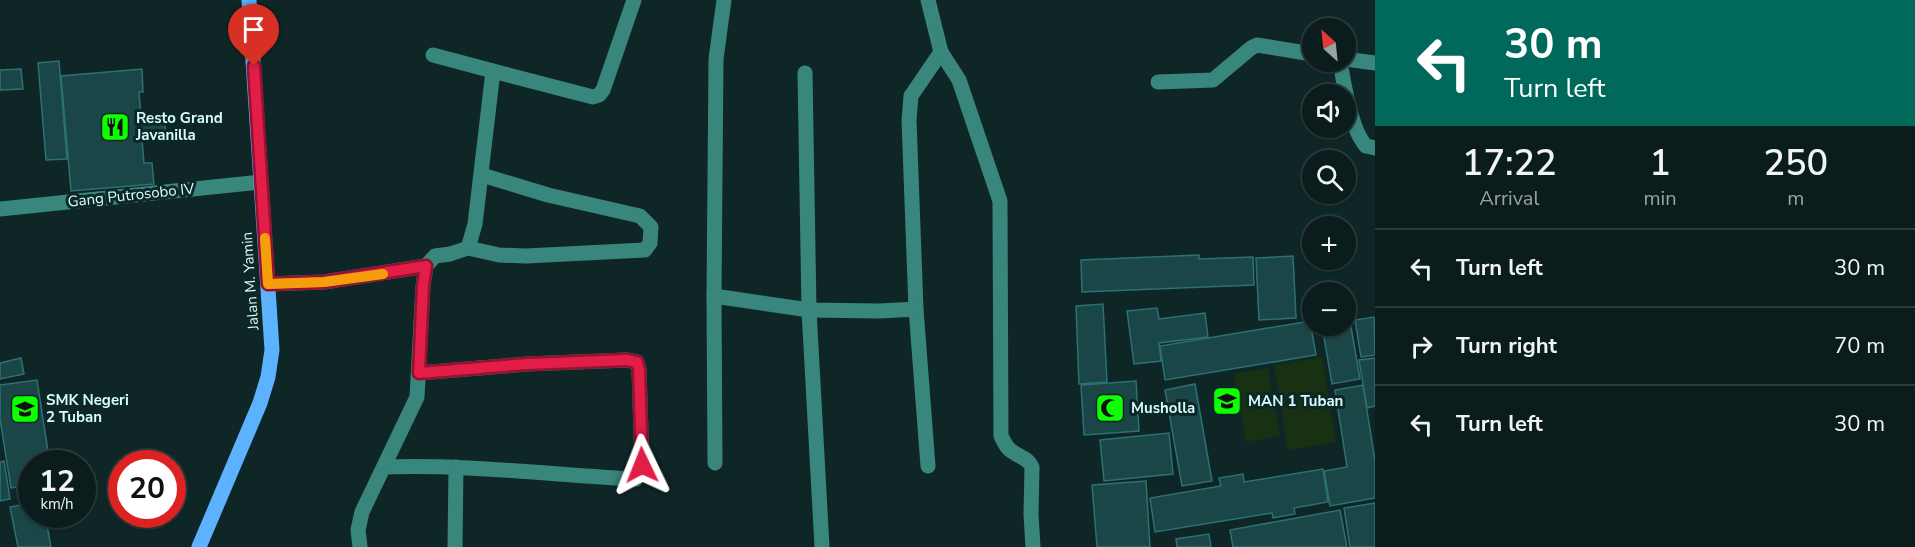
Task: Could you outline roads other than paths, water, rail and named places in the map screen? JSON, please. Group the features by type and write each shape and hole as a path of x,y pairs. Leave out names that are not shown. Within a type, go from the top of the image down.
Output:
{"main road":[{"name":"Jalan M. Yamin","path":"199,547 256,412 268,377 272,350 249,0"}],"street":[{"path":"433,55 593,97 603,90 634,0"},
{"path":"715,463 716,59 724,0"},
{"path":"928,0 941,52 958,80 1000,201 1001,436 1007,447 1029,461 1032,467 1030,515 1033,547"},
{"path":"1158,82 1213,80 1257,45 1302,52"},
{"path":"928,466 916,309 909,120 911,96 941,52"},
{"path":"1356,60 1375,63"},
{"path":"468,248 476,224 493,71"},
{"path":"1342,72 1360,137 1366,146 1375,148"},
{"path":"805,73 809,310 822,547"},
{"path":"360,547 358,530 362,513 417,397 423,286 426,266 435,256 468,248 499,255 553,256 645,250 650,243 651,227 640,216 548,195 482,175"},
{"name":"Gang Putrosobo IV","path":"0,209 261,182"},
{"path":"268,284 324,282 426,266"},
{"path":"714,296 809,310 916,309"},
{"path":"384,467 456,467 636,479 640,473 642,465 637,362 626,360 527,364 419,373"},
{"path":"455,547 456,467"}],"place":[{"name":"Resto Grand Javanilla","path":"115,127"},
{"name":"MAN 1 Tuban","path":"1227,401"},
{"name":"Musholla","path":"1110,408"},
{"name":"SMK Negeri 2 Tuban","path":"25,409"}]}
